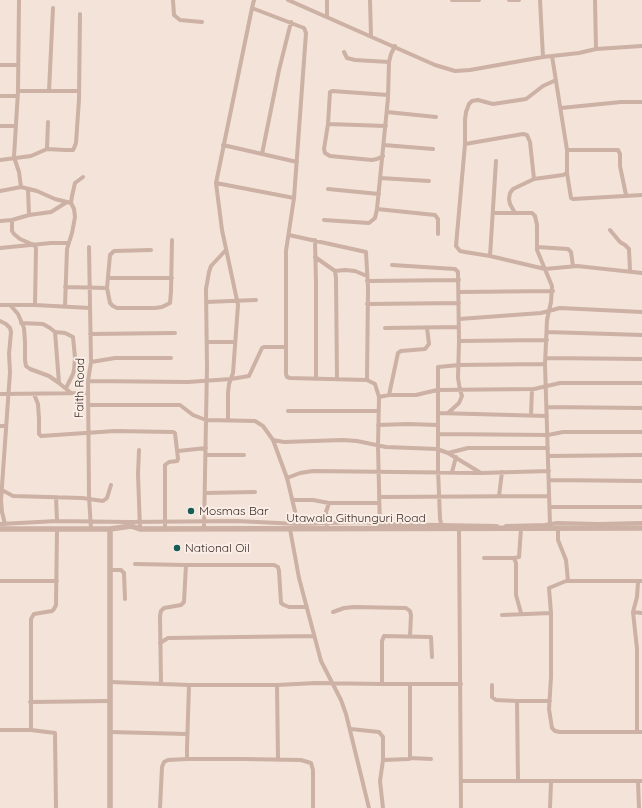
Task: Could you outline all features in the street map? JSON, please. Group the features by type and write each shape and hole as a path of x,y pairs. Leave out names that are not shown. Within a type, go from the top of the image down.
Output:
{"street":[{"path":"18,0 18,91 14,158 19,172 21,187"},
{"path":"173,0 174,15 180,20 202,22"},
{"path":"228,420 228,393 233,373 238,302 226,250 216,183 254,0"},
{"path":"288,0 396,46 435,65 455,71 470,70 596,49 642,46"},
{"path":"327,0 327,17"},
{"path":"370,0 371,36"},
{"path":"452,0 479,0"},
{"path":"509,0 519,0"},
{"path":"540,0 543,57"},
{"path":"595,0 596,49"},
{"path":"49,91 53,8"},
{"path":"0,321 10,328 11,332 1,490 2,524 57,521 204,522 237,520 298,524 305,526 326,523 363,522 380,527 378,472 379,397 375,384 367,380 290,378 287,377 286,374 286,251 294,198 306,33 304,28 252,8"},
{"path":"0,160 38,154 47,149 73,150 76,143 79,91 80,14"},
{"path":"262,154 291,22"},
{"path":"324,220 369,223 375,218 386,126 389,62 391,54 396,46"},
{"path":"344,52 347,58 355,60 389,62"},
{"path":"552,56 561,108 570,196 573,199 642,195"},
{"path":"0,64 17,65"},
{"path":"556,80 543,86 526,99 493,104 478,100 472,101 468,104 466,112 465,144 456,240 457,248 465,252 490,256 545,269 573,266 642,273"},
{"path":"18,91 79,91"},
{"path":"383,156 372,160 330,156 326,154 324,149 328,124 330,94 332,91 388,95"},
{"path":"0,96 17,96"},
{"path":"561,108 621,102 642,102"},
{"path":"387,112 436,117"},
{"path":"47,149 48,122"},
{"path":"328,124 386,126"},
{"path":"0,126 16,126"},
{"path":"465,144 523,134 527,135 530,142 534,179"},
{"path":"223,145 297,162"},
{"path":"384,145 433,149"},
{"path":"566,150 618,150 620,154 620,166 626,195"},
{"path":"490,256 496,161"},
{"path":"515,213 509,199 510,193 513,189 534,179 563,175 567,173"},
{"path":"0,221 12,220 29,215 54,211 69,202 75,183 83,177"},
{"path":"380,178 428,181"},
{"path":"216,183 294,198"},
{"path":"0,191 21,187 69,202 74,210 75,217 67,249 65,306"},
{"path":"28,189 29,215"},
{"path":"328,189 379,194"},
{"path":"377,208 435,216 438,219 438,234"},
{"path":"493,213 530,212 535,216 537,225 537,247 553,291 549,312 545,364 549,456 549,526"},
{"path":"12,220 12,231 14,234 20,239 34,246 37,252 35,305"},
{"path":"610,230 620,242 626,245 629,249 630,271"},
{"path":"289,235 366,252 367,380"},
{"path":"152,250 114,251 110,255 107,288 110,303 113,306 117,308 162,307 170,303 172,278 172,240"},
{"path":"315,240 316,379"},
{"path":"0,248 34,246 51,243 68,243"},
{"name":"Faith Road","path":"89,247 91,362 88,381 90,529"},
{"path":"537,247 568,249 573,266"},
{"path":"204,529 206,493 207,381 206,288 208,272 211,266 226,250"},
{"path":"315,257 335,271 355,271 367,278 459,280"},
{"path":"392,265 455,269 458,272 460,319 459,365 460,390 462,396 461,400 448,413"},
{"path":"335,271 337,379"},
{"path":"108,278 172,278"},
{"path":"65,287 107,288"},
{"path":"459,292 553,291"},
{"path":"206,302 238,302 256,300"},
{"path":"367,304 459,303"},
{"path":"0,305 90,308"},
{"path":"11,306 18,314 24,328 26,366 49,376 71,393"},
{"path":"460,319 541,313 560,308 642,312"},
{"path":"21,323 43,324 55,332 73,336 75,358 74,370 66,388"},
{"path":"385,328 459,327"},
{"path":"389,395 398,353 401,351 425,349 428,344 427,328"},
{"path":"55,332 59,383"},
{"path":"547,332 642,335"},
{"path":"90,334 175,333"},
{"path":"460,341 547,340"},
{"path":"207,342 235,342"},
{"path":"88,381 207,381 250,376 262,348 286,347"},
{"path":"91,362 115,358 171,358"},
{"path":"546,358 642,359"},
{"path":"545,364 459,365 438,367 438,472 442,527 549,526 558,523 642,523"},
{"path":"379,397 389,395 416,395 437,390 532,389 560,383 642,383"},
{"path":"531,415 532,389"},
{"path":"0,394 88,393"},
{"path":"34,394 38,404 39,434 41,436 89,433 173,432 176,436 179,457 177,461 169,462 165,465 166,528"},
{"path":"89,405 180,406 193,415 206,420 259,422 273,440 287,478 298,524"},
{"path":"547,407 642,408"},
{"path":"288,411 378,411"},
{"path":"438,413 547,416"},
{"path":"378,425 438,425"},
{"path":"0,426 6,426"},
{"path":"438,434 548,435 563,432 642,432"},
{"path":"273,440 284,442 343,440 397,448 438,449 456,457 480,473"},
{"path":"178,451 206,448"},
{"path":"448,453 468,448 548,448"},
{"path":"139,450 138,474 140,529"},
{"path":"206,455 244,455"},
{"path":"549,456 642,456"},
{"path":"452,472 456,457"},
{"path":"287,478 300,473 313,471 480,473 549,471"},
{"path":"499,496 502,472"},
{"path":"549,480 642,481"},
{"path":"1,490 13,496 106,500 111,484"},
{"path":"206,493 255,492"},
{"path":"379,497 549,496"},
{"path":"56,497 57,521"},
{"path":"292,500 313,500 329,503 379,503"},
{"path":"327,529 326,512 329,503"},
{"path":"550,507 642,507"},
{"name":"Utawala Githunguri Road","path":"0,529 110,529 131,526 140,529 290,529 305,526 327,529 442,527 459,529 521,529 549,526 558,529 642,528"},
{"path":"31,730 30,619 34,614 54,610 56,605 57,529"},
{"path":"110,529 110,808"},
{"path":"290,529 299,578 321,661 341,700 351,729 369,808"},
{"path":"459,529 461,808"},
{"path":"484,558 519,557 521,529"},
{"path":"558,529 558,540 566,560 568,581"},
{"path":"514,558 516,563 516,595 521,613"},
{"path":"135,564 274,565 278,567 279,571 281,603 289,607 307,607"},
{"path":"161,684 161,611 164,608 181,605 184,602 186,564"},
{"path":"110,570 121,570 124,573 124,599"},
{"path":"0,581 57,580"},
{"path":"637,731 640,698 633,612 640,582 568,581 559,583 549,588 551,613 550,719 552,728 555,731 560,732 642,732"},
{"path":"333,612 344,608 354,607 406,608 410,611 411,615 410,636"},
{"path":"633,612 642,613"},
{"path":"502,615 521,613 551,613"},
{"path":"160,643 168,638 314,636"},
{"path":"382,684 384,636 431,637 432,658"},
{"path":"110,682 189,685 277,685 333,683 461,684"},
{"path":"410,684 410,758"},
{"path":"187,759 189,685"},
{"path":"277,685 278,760"},
{"path":"492,685 492,698 494,700 517,702 550,701"},
{"path":"30,702 110,701"},
{"path":"517,702 518,781"},
{"path":"351,729 379,732 383,737 383,760 380,781 383,808"},
{"path":"0,730 31,730 55,733 56,808"},
{"path":"110,732 187,734"},
{"path":"383,760 410,758 431,759"},
{"path":"160,808 162,767 164,762 168,760 187,759 243,759 301,760 311,763 313,770 313,808"},
{"path":"461,781 640,781 639,808"},
{"path":"550,808 552,782"}],"place":[{"name":"Mosmas Bar","path":"191,511"},
{"name":"National Oil","path":"177,548"}]}
